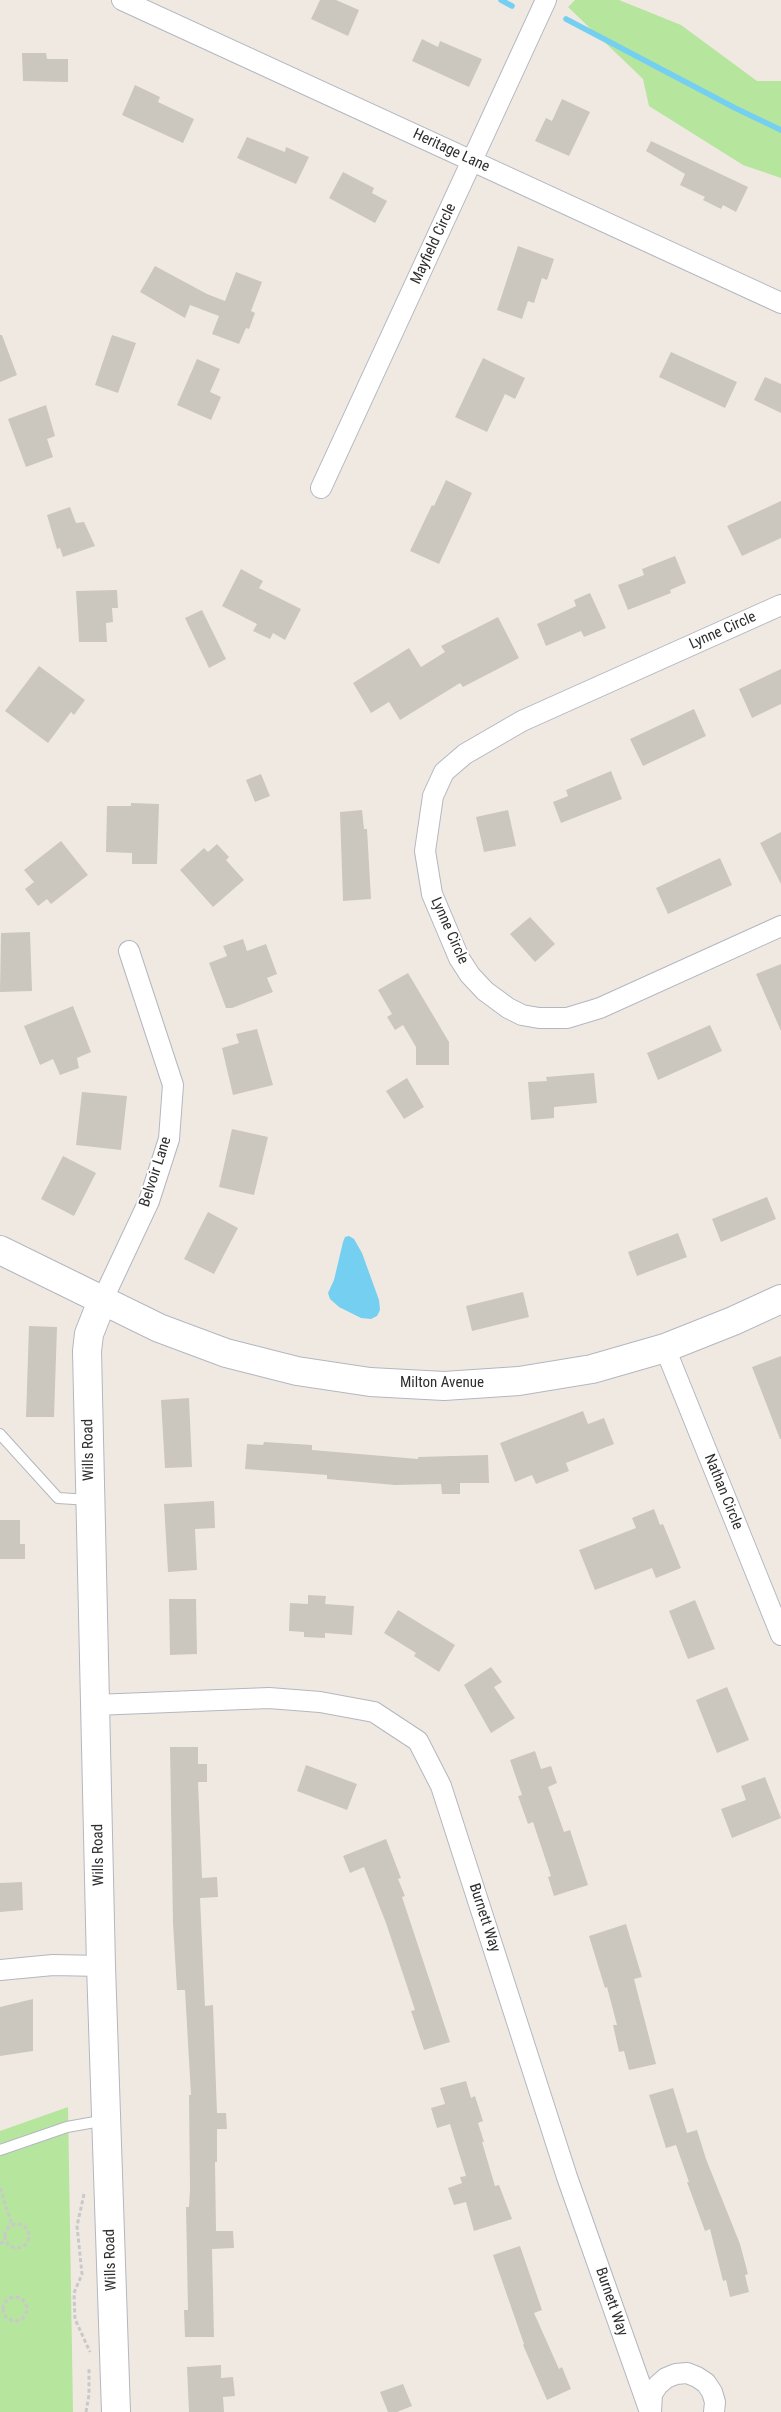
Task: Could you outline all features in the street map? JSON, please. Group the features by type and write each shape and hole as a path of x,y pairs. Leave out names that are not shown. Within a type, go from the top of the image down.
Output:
{"street":[{"name":"Heritage Lane","path":"122,0 781,303"},
{"name":"Mayfield Circle","path":"321,488 546,0"},
{"name":"Lynne Circle","path":"781,605 522,722 465,754 444,772 433,796 425,851 432,894 459,958 470,975 485,991 508,1008 522,1015 539,1018 567,1018 600,1008 781,926"},
{"name":"Belvoir Lane","path":"102,1301 148,1200 169,1139 173,1085 154,1022 129,951"},
{"name":"Milton Avenue","path":"0,1250 159,1328 226,1353 297,1371 370,1382 444,1386 519,1381 592,1368 665,1348 733,1321 781,1299"},
{"name":"Wills Road","path":"102,1301 89,1334 87,1351 101,1966 116,2412"},
{"name":"Nathan Circle","path":"665,1348 781,1635"},
{"name":"Burnett Way","path":"95,1705 269,1698 320,1702 374,1712 418,1741 441,1786 567,2177 650,2412"},
{"path":"0,1970 53,1965 101,1966"},
{"path":"650,2412 652,2394 658,2385 666,2378 676,2374 687,2374 697,2377 709,2387 715,2402 714,2412"}],"lane":[{"path":"0,1434 58,1498 90,1500"},
{"path":"0,2150 67,2127 107,2120"}],"path":[{"path":"0,2188 12,2225"},
{"path":"85,2192 77,2226 82,2274 74,2293 75,2320 90,2351 89,2395 86,2412"},
{"path":"20,2224 27,2229 29,2241 24,2247 16,2249 6,2242 5,2234 12,2225 20,2224"},
{"path":"0,2244 6,2242"},
{"path":"12,2297 24,2301 27,2308 24,2316 18,2321 7,2319 2,2308 5,2301 12,2297"},
{"path":"0,2298 5,2301"}],"green space":[{"path":"575,0 619,0 681,25 757,81 781,81 781,178 743,165 649,106 643,79 568,7"},
{"path":"68,2107 73,2412 0,2412 0,2131"}],"water":[{"path":"349,1236 354,1239 362,1253 379,1300 380,1310 377,1316 371,1319 361,1318 339,1307 330,1299 328,1293 334,1280 343,1242 345,1237"}],"building":[{"path":"320,0 336,0 359,10 348,36 311,19"},
{"path":"422,39 438,47 440,41 482,59 469,87 412,61"},
{"path":"22,53 46,53 47,59 68,59 68,82 23,81"},
{"path":"135,85 160,97 158,102 194,119 183,143 122,115"},
{"path":"562,99 590,112 569,156 535,141 546,118 552,121"},
{"path":"247,137 285,152 286,147 309,157 296,184 237,158"},
{"path":"651,141 748,187 736,212 723,205 721,209 703,200 705,197 680,185 685,174 646,151"},
{"path":"343,172 374,188 372,193 387,201 375,223 329,198"},
{"path":"518,246 554,259 547,280 542,278 534,303 528,301 522,319 497,310"},
{"path":"155,266 207,294 225,301 236,272 262,282 251,311 255,313 249,329 246,328 239,344 212,334 219,316 190,305 185,318 140,292"},
{"path":"0,335 2,335 17,375 0,382"},
{"path":"112,335 136,343 118,393 95,385"},
{"path":"671,352 737,382 725,408 659,377"},
{"path":"483,358 525,378 515,399 505,394 487,432 455,417"},
{"path":"197,359 220,369 210,392 221,397 211,420 177,405"},
{"path":"765,377 781,384 781,413 754,400"},
{"path":"46,405 55,436 47,439 53,457 26,467 8,419"},
{"path":"446,480 472,493 439,564 410,551"},
{"path":"781,501 781,538 742,556 727,526"},
{"path":"70,507 76,523 84,522 95,546 63,557 60,548 57,549 47,515"},
{"path":"675,556 686,583 670,590 671,593 628,610 618,585 644,575 642,569"},
{"path":"241,569 263,581 259,588 301,609 285,640 273,633 270,639 253,631 257,624 222,606"},
{"path":"117,590 118,608 112,608 113,622 106,623 107,642 79,642 76,591"},
{"path":"590,593 606,628 584,637 581,631 546,646 537,624 576,606 574,600"},
{"path":"202,610 226,659 209,668 185,618"},
{"path":"498,617 519,658 463,687 460,683 400,720 389,702 371,713 353,683 409,648 421,667 445,652 441,646"},
{"path":"39,666 85,700 74,715 71,712 48,743 5,711"},
{"path":"781,669 781,704 752,718 739,689"},
{"path":"694,709 706,736 643,766 630,739"},
{"path":"611,771 622,799 561,823 553,802 568,796 566,790"},
{"path":"261,774 270,796 255,802 246,780"},
{"path":"131,803 159,804 157,864 132,864 132,853 106,852 107,806 131,806"},
{"path":"362,810 364,829 367,829 371,899 343,901 340,812"},
{"path":"508,810 516,846 484,852 476,817"},
{"path":"781,832 781,884 760,843"},
{"path":"61,841 88,875 51,904 47,899 38,906 25,889 34,882 24,870"},
{"path":"217,844 229,857 226,860 244,880 213,907 180,870 204,848 208,852"},
{"path":"720,858 732,885 668,914 656,888"},
{"path":"530,917 555,944 535,962 510,934"},
{"path":"30,932 32,991 0,992 1,933"},
{"path":"243,939 247,951 266,944 277,974 267,978 273,992 232,1008 226,1008 209,963 227,956 223,946"},
{"path":"781,964 781,1031 756,974"},
{"path":"408,973 449,1042 449,1065 416,1065 416,1047 403,1025 395,1030 387,1017 392,1014 378,990"},
{"path":"73,1006 91,1052 77,1058 79,1068 60,1075 53,1059 40,1065 24,1026"},
{"path":"710,1025 722,1051 658,1080 647,1053"},
{"path":"257,1029 273,1085 233,1095 222,1048 239,1043 236,1034"},
{"path":"594,1073 597,1103 554,1107 554,1118 531,1120 528,1082 547,1081 546,1077"},
{"path":"407,1078 424,1107 404,1119 386,1091"},
{"path":"82,1092 127,1096 121,1150 76,1145"},
{"path":"232,1129 268,1137 254,1195 219,1187"},
{"path":"63,1156 96,1173 74,1216 41,1199"},
{"path":"767,1197 776,1219 721,1242 712,1219"},
{"path":"208,1212 238,1228 214,1274 184,1259"},
{"path":"678,1233 687,1257 637,1276 628,1252"},
{"path":"523,1292 529,1317 472,1331 466,1306"},
{"path":"29,1326 57,1327 54,1417 26,1417"},
{"path":"781,1356 781,1439 780,1439 752,1367"},
{"path":"189,1398 192,1467 165,1468 161,1400"},
{"path":"583,1411 588,1424 604,1418 614,1444 566,1463 569,1471 536,1484 532,1475 515,1482 500,1443"},
{"path":"264,1442 312,1445 312,1450 418,1459 418,1457 488,1455 489,1483 460,1483 460,1494 442,1494 441,1484 395,1485 327,1479 327,1475 245,1469 247,1444 263,1445"},
{"path":"214,1501 215,1528 195,1529 197,1570 168,1572 164,1504"},
{"path":"654,1509 660,1525 663,1524 681,1568 656,1578 652,1568 595,1590 579,1550 636,1528 632,1518"},
{"path":"0,1520 20,1520 20,1544 25,1544 25,1559 0,1559"},
{"path":"308,1595 326,1596 325,1604 354,1606 352,1635 325,1633 325,1638 304,1637 304,1632 289,1631 290,1603 308,1604"},
{"path":"169,1599 196,1599 197,1654 170,1655"},
{"path":"695,1600 715,1649 688,1659 669,1611"},
{"path":"398,1610 455,1645 439,1672 414,1656 416,1653 384,1633"},
{"path":"491,1667 502,1682 494,1687 515,1718 491,1733 464,1685"},
{"path":"727,1687 749,1740 717,1753 696,1700"},
{"path":"170,1747 198,1747 198,1764 207,1764 207,1782 198,1782 202,1878 217,1877 218,1897 200,1898 205,2006 213,2005 217,2113 226,2113 227,2129 217,2129 217,2162 215,2162 216,2231 233,2231 234,2248 212,2249 214,2337 185,2337 184,2310 188,2310 186,2207 189,2207 190,2189 189,2095 191,2095 185,1990 177,1990 173,1923"},
{"path":"535,1751 541,1769 551,1766 557,1783 548,1787 564,1832 570,1830 588,1885 554,1896 548,1877 551,1876 533,1822 528,1824 518,1796 522,1795 510,1760"},
{"path":"306,1765 357,1784 347,1810 297,1791"},
{"path":"765,1777 781,1818 732,1838 721,1809 746,1800 741,1786"},
{"path":"386,1839 401,1878 398,1879 405,1896 402,1897 450,2042 424,2050 411,2011 415,2010 386,1923 364,1867 350,1873 343,1856"},
{"path":"22,1882 23,1910 0,1912 0,1883"},
{"path":"626,1924 642,1977 634,1979 656,2064 629,2070 624,2051 619,2052 613,2025 617,2025 607,1987 605,1988 589,1936"},
{"path":"33,1999 33,2051 0,2056 0,2007"},
{"path":"466,2081 471,2098 475,2096 483,2121 478,2123 495,2186 499,2185 512,2219 474,2231 466,2202 454,2205 448,2188 462,2183 460,2177 466,2176 450,2124 437,2128 431,2108 445,2104 440,2088"},
{"path":"673,2088 687,2133 697,2130 706,2159 740,2244 748,2274 745,2275 749,2292 730,2297 726,2280 723,2281 710,2229 705,2231 676,2145 666,2148 649,2095"},
{"path":"520,2246 542,2310 534,2313 559,2369 562,2367 571,2389 547,2400 523,2345 493,2255"},
{"path":"221,2365 221,2378 233,2377 235,2396 223,2397 224,2412 189,2412 187,2367"},
{"path":"403,2384 412,2406 397,2412 388,2412 380,2392"}],"waterway":[{"path":"501,0 512,6"},
{"path":"566,19 735,108 781,130"}]}
